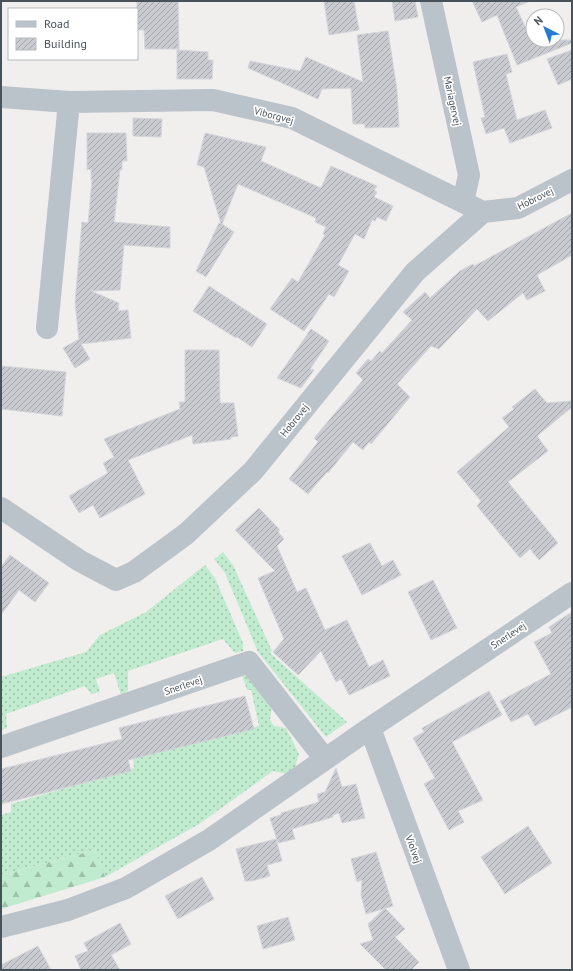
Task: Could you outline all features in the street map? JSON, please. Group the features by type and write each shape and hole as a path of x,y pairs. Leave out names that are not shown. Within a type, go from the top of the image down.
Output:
{"street":[{"name":"Mariagervej","path":"431,1 469,175 463,202"},
{"name":"Viborgvej","path":"1,97 69,102 213,100 292,118 483,212"},
{"path":"47,328 69,102"},
{"name":"Hobrovej","path":"1,508 80,561 116,580 134,572 186,534 253,471 415,272 483,212 518,208 572,180"},
{"name":"Snerlevej","path":"1,927 68,910 126,888 209,840 370,728 572,593"},
{"name":"Snerlevej","path":"1,747 249,662 325,759"},
{"name":"Violvej","path":"370,728 459,970"}],"green space":[{"path":"223,552 233,565 272,651 270,653 347,722 326,737 258,652 225,573 214,559"},
{"path":"205,565 215,578 243,643 243,651 235,653 223,639 128,671 128,691 121,695 114,673 96,679 100,692 91,694 85,686 6,714 7,728 1,730 1,677 86,652 100,635 146,612"},
{"path":"246,673 272,706 270,720 274,726 286,728 299,754 295,768 286,774 273,771 199,824 105,877 95,850 1,875 1,815 11,812 11,804 134,768 133,758 259,726 251,690 247,690 242,675"},
{"path":"95,850 105,877 1,909 1,875"}],"building":[{"path":"137,1 178,1 179,49 145,49 144,30 138,30"},
{"path":"324,1 354,1 359,30 329,35"},
{"path":"392,1 415,1 418,17 395,21"},
{"path":"472,1 530,1 516,7 525,26 525,48 560,48 517,65 497,15 482,22"},
{"path":"388,31 397,90 399,127 365,128 365,124 353,124 351,88 322,89 318,99 248,68 250,61 300,71 306,57 363,82 357,35"},
{"path":"565,40 572,40 572,43 565,46"},
{"path":"177,50 208,52 208,60 213,60 212,79 177,79"},
{"path":"572,50 572,79 558,85 547,59"},
{"path":"507,54 512,72 506,74 517,120 545,110 552,128 510,143 504,128 486,134 481,118 485,117 473,62"},
{"path":"133,118 162,119 161,137 133,136"},
{"path":"87,133 126,133 127,161 122,161 122,170 120,170 114,222 170,227 170,248 124,245 120,290 91,291 119,303 118,311 128,310 131,338 81,344 90,359 75,368 63,348 79,339 75,302 82,222 88,223 92,180 91,169 87,170"},
{"path":"205,133 266,147 261,161 321,188 331,166 377,186 374,190 377,192 374,197 393,206 386,221 377,217 375,221 372,220 364,239 355,234 338,265 349,271 334,297 329,294 304,331 270,309 292,278 298,282 325,235 323,234 326,227 315,222 316,218 238,184 222,224 234,232 206,277 196,271 219,223 221,224 204,167 197,165"},
{"path":"572,213 572,255 537,275 545,291 527,300 523,293 488,321 477,309 439,349 431,346 397,384 410,397 371,444 369,442 363,450 353,442 328,473 327,472 308,494 289,479 318,442 314,438 363,380 356,373 368,359 371,361 380,351 382,353 412,320 403,312 425,292 430,298 460,271 473,264 474,266"},
{"path":"209,286 267,324 252,347 193,311"},
{"path":"311,329 329,341 310,369 314,370 301,388 277,378"},
{"path":"185,350 219,350 220,403 234,403 238,436 231,437 231,439 193,444 192,435 128,460 145,494 100,518 93,505 79,513 69,496 108,473 103,463 114,457 104,439 180,409 179,402 185,402"},
{"path":"1,366 66,372 62,416 1,409"},
{"path":"535,389 547,403 572,401 572,407 537,436 548,451 508,482 558,543 539,560 530,549 520,558 477,506 481,501 457,472 509,427 502,418 514,409 512,407"},
{"path":"259,508 280,530 278,532 284,539 277,546 297,592 306,588 325,630 347,620 369,667 383,660 390,676 349,695 341,679 336,682 321,651 298,675 273,652 284,639 258,578 275,571 235,530"},
{"path":"370,543 382,566 393,560 401,575 362,595 342,556"},
{"path":"10,555 49,583 35,602 19,590 1,615 1,567"},
{"path":"433,580 457,628 431,640 408,592"},
{"path":"572,612 572,707 535,726 528,714 511,722 500,701 551,674 534,642 552,633 549,627"},
{"path":"489,691 502,715 452,742 483,800 458,811 464,822 449,830 424,784 435,778 413,738 424,732 422,728"},
{"path":"245,696 254,729 128,760 131,771 1,804 1,769 122,739 119,728"},
{"path":"336,768 342,787 356,784 365,818 342,823 339,813 333,815 333,817 292,829 295,839 278,843 270,818 281,815 281,813 319,802 317,794 325,792"},
{"path":"528,826 552,863 505,894 481,857"},
{"path":"276,839 282,861 267,865 270,876 252,881 245,881 236,849"},
{"path":"376,852 393,906 366,914 361,895 362,880 357,882 351,859"},
{"path":"202,877 214,899 178,919 165,896"},
{"path":"385,908 405,929 395,937 419,962 411,970 386,970 360,944 373,940 368,924"},
{"path":"288,917 295,940 263,949 257,926"},
{"path":"120,923 131,944 111,955 120,970 81,970 75,956 88,951 84,943"},
{"path":"38,946 51,970 1,970 1,965"}]}
